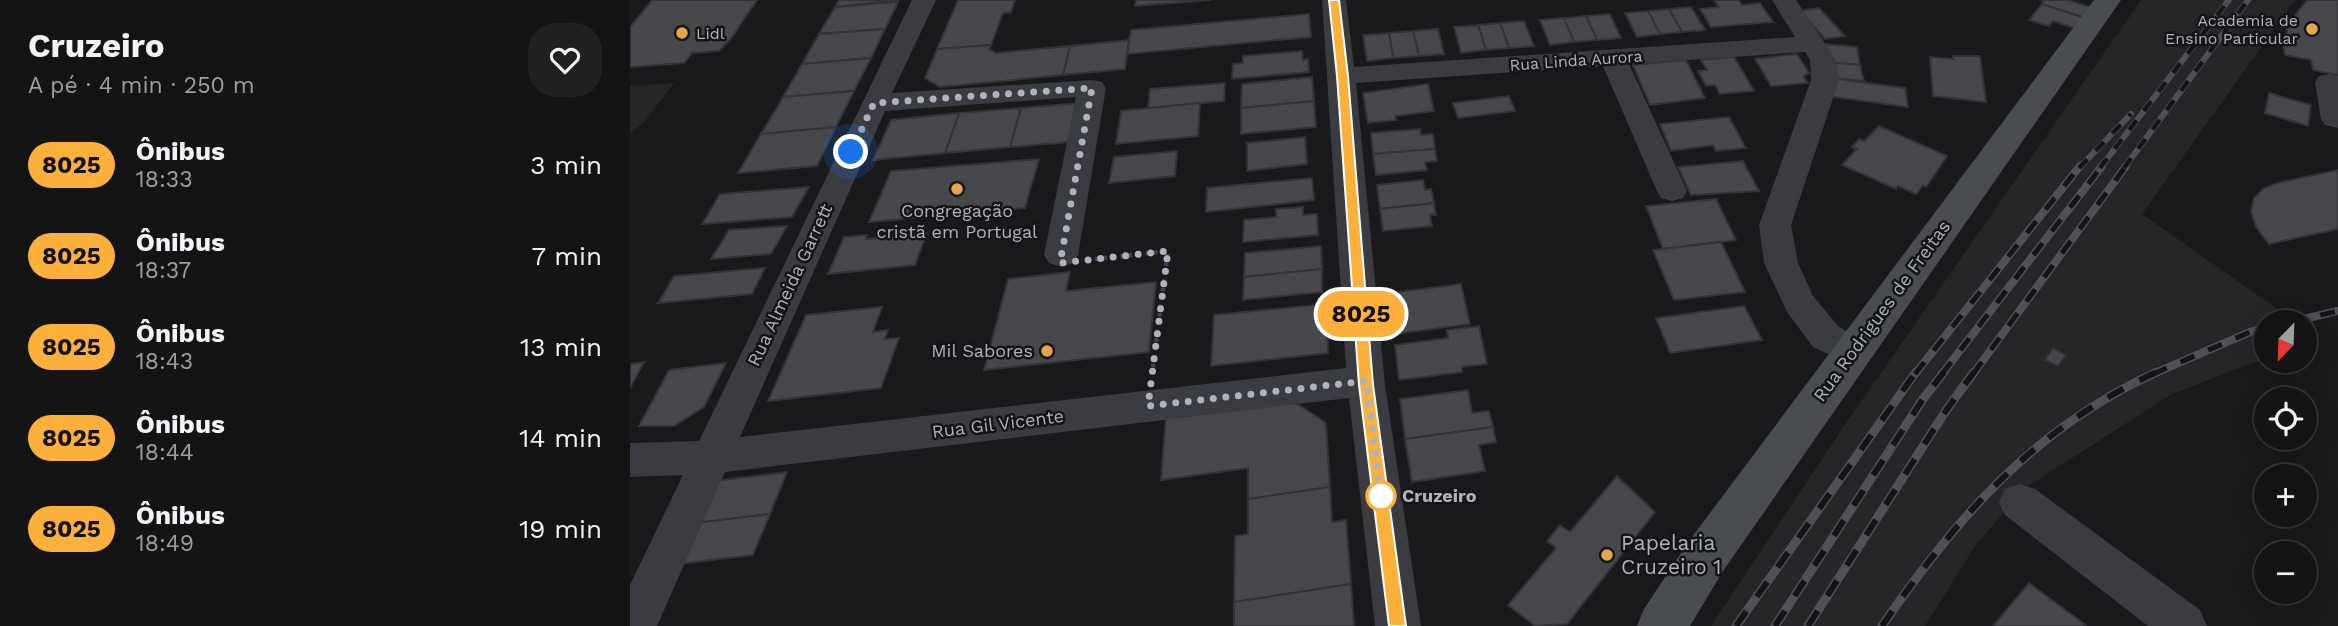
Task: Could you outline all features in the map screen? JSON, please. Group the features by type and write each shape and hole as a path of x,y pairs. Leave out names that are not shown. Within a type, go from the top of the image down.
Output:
{"main road":[{"name":"Rua Rodrigues de Freitas","path":"1662,626 1706,556 2108,0"}],"street":[{"name":"Rua Almeida Garrett","path":"634,626 924,0"},
{"path":"1334,0 1366,381 1398,626"},
{"path":"1784,0 1810,44 1823,60 1825,80 1775,225 1781,263 1799,303 1826,337 1854,352"},
{"name":"Rua Linda Aurora","path":"1342,76 1810,44"},
{"path":"1612,57 1672,191"},
{"path":"2338,84 2329,82 2335,119 2338,119"},
{"path":"874,103 1092,88 1061,255"},
{"name":"Rua Gil Vicente","path":"630,460 712,457 1366,381"},
{"path":"2020,502 2184,626"}],"path":[{"path":"1061,255 1060,263 1168,251 1148,406"}],"shaded area":[{"path":"2141,0 2295,0 2142,214 2279,310 2254,310 2254,363 2172,394 2027,487 1977,543 1925,626 1711,626 1846,423"},
{"path":"674,83 645,121 630,134 630,86"}],"building":[{"name":"Lidl","path":"652,0 757,0 730,40 719,51 692,53 684,63 630,67 630,27"},
{"path":"839,0 899,0 835,7"},
{"path":"958,0 1015,0 1011,12 1003,13 991,45 937,49"},
{"path":"1136,0 1211,0 1135,6"},
{"path":"1714,0 1739,0 1742,5 1760,3 1773,22 1711,27 1700,9 1719,7"},
{"path":"2041,0 2069,0 2092,8 2085,18 2042,4 2044,1"},
{"name":"Academia de Ensino Particular","path":"2307,0 2338,0 2338,75 2313,70 2311,60 2285,55 2282,39 2287,32 2286,27"},
{"path":"898,2 885,29 819,34 835,7"},
{"path":"2042,4 2085,18 2077,29 2053,21 2049,26 2029,20"},
{"path":"1691,7 1705,30 1682,32 1669,9"},
{"path":"1819,8 1845,36 1825,39 1800,11"},
{"path":"1669,9 1682,32 1660,34 1648,11"},
{"path":"1648,11 1660,34 1637,37 1625,13"},
{"path":"1309,14 1311,37 1127,54 1131,30"},
{"path":"1610,14 1621,38 1597,40 1586,16"},
{"path":"1586,16 1597,40 1574,42 1564,18"},
{"path":"1564,18 1574,42 1550,45 1540,20"},
{"path":"1524,21 1534,46 1509,48 1500,23"},
{"path":"1500,23 1509,48 1486,50 1478,25"},
{"path":"1478,25 1486,50 1461,53 1454,27"},
{"path":"885,29 871,58 802,64 819,34"},
{"path":"1438,29 1444,54 1419,56 1413,31"},
{"path":"1413,31 1419,56 1393,58 1389,33"},
{"path":"1389,33 1393,58 1367,61 1363,35"},
{"path":"1129,40 1125,69 1063,75 1070,46"},
{"path":"1824,44 1857,47 1860,65 1827,62"},
{"path":"991,45 989,49 996,53 1070,46 1063,75 940,87 925,78 937,49"},
{"path":"1302,51 1303,60 1308,59 1309,72 1232,79 1233,64 1243,63 1243,56"},
{"path":"1797,54 1809,73 1803,76 1808,83 1771,86 1755,59"},
{"path":"1953,56 1980,56 1986,102 1933,96 1930,57 1953,59"},
{"path":"1734,57 1754,91 1720,94 1715,85 1706,86 1698,71 1707,70 1701,60"},
{"path":"871,58 854,91 783,97 802,64"},
{"path":"1686,60 1705,98 1650,105 1633,65"},
{"path":"1827,62 1860,65 1864,81 1829,78"},
{"path":"1312,77 1314,101 1241,108 1242,84"},
{"path":"1829,78 1905,88 1908,107 1827,96"},
{"path":"1225,83 1224,101 1148,108 1150,89"},
{"path":"1428,84 1434,111 1368,123 1363,93"},
{"path":"854,91 836,127 761,134 783,97"},
{"path":"2269,93 2311,105 2308,126 2265,113"},
{"path":"1509,96 1515,111 1458,118 1453,103"},
{"path":"1314,101 1316,127 1241,134 1241,108"},
{"path":"1079,103 1070,142 1010,147 1021,108"},
{"path":"1200,103 1198,136 1116,144 1121,111"},
{"path":"1021,108 1010,147 945,153 959,113"},
{"path":"959,113 945,153 873,160 891,120"},
{"path":"1729,117 1746,148 1716,151 1713,145 1671,151 1660,124"},
{"path":"1879,126 1947,156 1926,187 1923,185 1916,194 1898,186 1896,189 1842,165 1857,149 1852,147 1859,139 1864,141"},
{"path":"836,127 817,166 738,173 761,134"},
{"path":"1420,129 1421,135 1433,134 1435,149 1373,154 1371,133"},
{"path":"1305,137 1307,164 1247,171 1247,143"},
{"path":"1435,149 1437,161 1425,162 1427,170 1376,175 1373,154"},
{"path":"1177,151 1175,176 1109,183 1114,157"},
{"name":"Congregação cristã em Portugal","path":"1039,159 1025,208 869,222 891,171"},
{"path":"1743,161 1759,191 1691,195 1678,167"},
{"path":"2338,170 2338,229 2269,244 2256,227 2251,211 2254,198 2264,188 2282,182"},
{"path":"1312,178 1314,200 1206,212 1207,188"},
{"path":"1423,180 1425,190 1431,189 1434,203 1380,209 1377,185"},
{"path":"809,187 792,217 702,224 720,194"},
{"path":"1716,199 1736,240 1663,249 1646,206"},
{"path":"1434,203 1436,215 1430,215 1432,226 1383,231 1380,209"},
{"path":"1303,207 1303,215 1317,214 1318,235 1243,242 1244,220 1276,217 1276,209"},
{"path":"787,226 771,254 711,259 729,230"},
{"path":"927,233 915,265 828,274 844,237 867,235 866,239"},
{"path":"1721,242 1745,292 1674,300 1653,250"},
{"path":"1321,246 1322,269 1244,277 1245,253"},
{"path":"765,268 752,294 658,303 674,276"},
{"path":"1322,269 1322,292 1243,300 1244,277"},
{"path":"1070,272 1066,291 1156,282 1149,352 984,370 1008,279"},
{"path":"1461,284 1470,324 1388,335 1382,294"},
{"path":"1326,304 1328,353 1211,366 1214,315"},
{"path":"1744,306 1762,340 1670,353 1656,318"},
{"path":"882,307 873,332 888,330 885,339 899,338 881,388 768,401 806,315"},
{"path":"1479,326 1487,364 1462,367 1462,372 1399,380 1395,345 1448,338 1447,330"},
{"path":"2053,348 2066,355 2058,366 2045,360"},
{"path":"644,362 630,388 630,364"},
{"path":"726,363 704,407 674,426 639,426 669,370"},
{"path":"1468,390 1472,413 1489,411 1493,427 1405,439 1400,399"},
{"path":"1290,399 1326,423 1330,487 1248,499 1248,468 1161,480 1166,415"},
{"path":"1493,427 1496,442 1479,445 1485,471 1412,482 1405,439"},
{"path":"787,472 770,514 696,523 715,481"},
{"path":"1617,476 1655,512 1567,624 1535,626 1508,605 1556,548 1547,541 1560,525 1570,532"},
{"path":"1330,487 1332,522 1346,520 1351,584 1234,602 1235,536 1248,534 1248,499"},
{"path":"770,514 753,555 677,564 696,523"},
{"path":"2029,583 2087,626 1993,626"},
{"path":"1351,584 1354,626 1234,626 1234,602"}],"railway":[{"path":"2100,168 2229,0"},
{"path":"2124,168 2248,0"},
{"path":"2079,168 2131,114"},
{"path":"1915,374 2080,166"},
{"path":"1942,374 2102,166"},
{"path":"1973,374 2126,166"},
{"path":"2317,316 2338,311"},
{"path":"2154,374 2254,331"},
{"path":"1736,626 1916,372"},
{"path":"1775,626 1923,399 1944,372"},
{"path":"1808,626 1945,412 1974,372"},
{"path":"1882,626 1939,548 2002,479 2036,448 2073,420 2154,374"}],"bus line":[{"name":"8025","path":"1334,0 1366,385 1398,626"}],"place":[{"name":"Academia de Ensino Particular","path":"2312,29"},
{"name":"Lidl","path":"682,33"},
{"name":"Congregação cristã em Portugal","path":"957,189"},
{"name":"Mil Sabores","path":"1047,351"},
{"name":"Cruzeiro","path":"1381,496"},
{"name":"Papelaria Cruzeiro 1","path":"1607,555"}],"route":[{"path":"851,152 874,103 1092,88 1060,263 1168,251 1148,406 1366,381 1381,496"}]}
